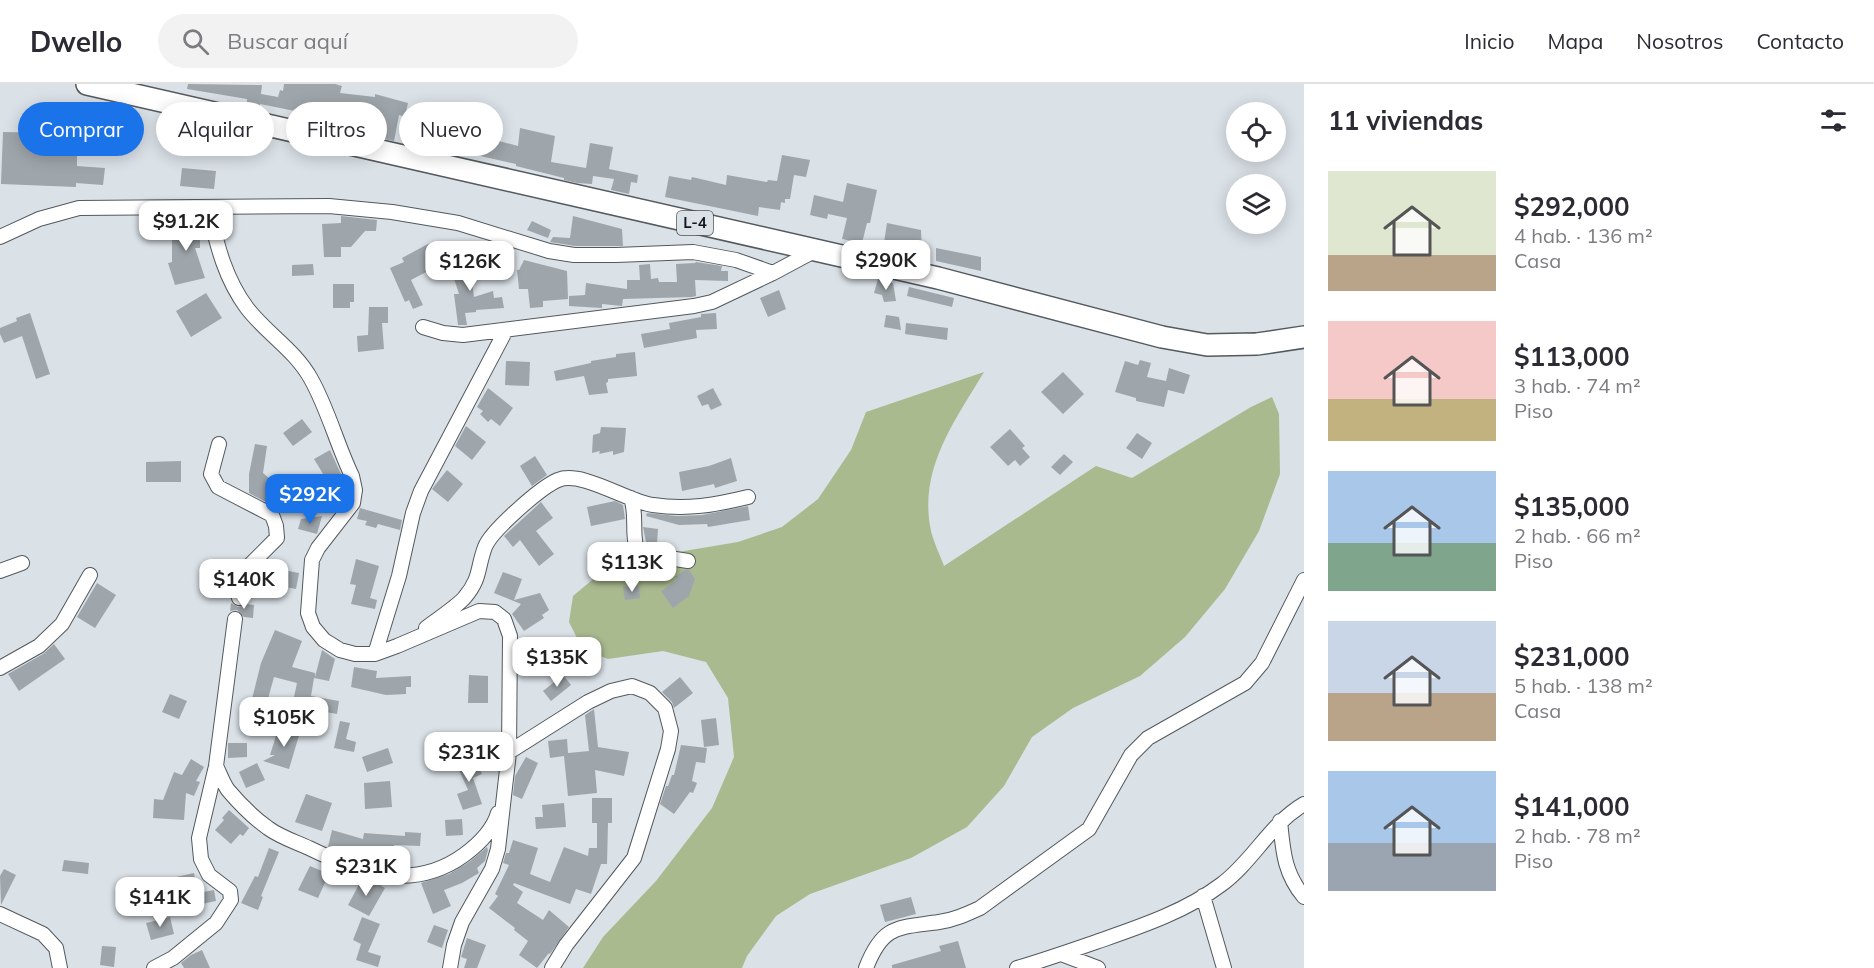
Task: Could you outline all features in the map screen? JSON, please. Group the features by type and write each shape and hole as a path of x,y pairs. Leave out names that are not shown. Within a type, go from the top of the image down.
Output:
{"main road":[{"name":"L-4","path":"87,84 938,278 1162,337 1207,345 1257,344 1304,337"}],"street":[{"path":"0,237 39,219 79,208 329,206 392,212 458,223 549,251 574,255 693,252 736,260 773,273"},
{"path":"208,207 219,256 228,278 248,309 291,352 311,379 352,476 355,490 353,503 318,548 312,561 308,613 313,627 324,640 340,650 355,654 375,654 479,611 495,612 504,619 510,636 508,752 498,849 482,890 462,922 454,945 450,968"},
{"path":"423,327 443,333 463,335 693,306 712,302 816,250"},
{"path":"375,654 399,576 413,513 421,491 506,330"},
{"path":"219,444 211,474 218,487 272,515 276,526 277,538 243,572 238,598"},
{"path":"412,639 464,599 478,579 485,545 498,529 537,494 558,479 571,478 597,484 651,505 706,507 748,497"},
{"path":"631,498 636,511 634,536 636,546 650,555 688,561"},
{"path":"0,571 22,563"},
{"path":"0,668 39,646 62,624 90,575"},
{"path":"866,968 872,953 894,929 906,925 952,919 980,908 1089,829 1131,755 1148,738 1245,682 1262,663 1304,580"},
{"path":"154,968 173,958 216,923 231,900 230,891 208,875 201,859 198,838 216,766 235,619"},
{"path":"508,752 588,702 611,691 632,686 650,693 665,708 671,731 668,749 634,858 566,945 552,968"},
{"path":"216,766 227,789 269,829 342,864 368,873 403,876 423,874 451,864 475,847 497,818 504,790"},
{"path":"1017,968 1149,923 1203,896 1222,884 1244,864 1280,821 1304,804"},
{"path":"1280,821 1284,859 1294,884 1304,897"},
{"path":"1203,896 1224,968"},
{"path":"0,914 43,934 56,948 60,968"},
{"path":"1062,954 1098,968"}],"green space":[{"path":"984,372 941,447 934,467 928,509 931,531 944,566 1096,466 1132,478 1251,407 1272,397 1279,414 1280,474 1259,531 1225,589 1185,637 1140,676 1073,708 1032,737 1004,786 967,827 911,858 810,894 776,916 747,956 742,968 583,968 603,937 656,881 712,808 734,757 728,698 706,662 663,651 608,659 583,650 569,622 573,596 598,575 642,558 738,542 782,527 818,499 851,450 866,412"}],"building":[{"path":"188,84 262,85 261,94 278,97 280,90 283,91 284,84 335,84 342,86 340,93 375,97 375,94 404,102 399,102 394,141 387,139 387,102 286,102 286,109 274,107 274,102 247,102 247,99 187,89"},
{"path":"520,128 555,136 551,162 586,168 590,143 613,147 609,169 638,175 637,183 631,182 629,194 611,190 614,179 593,176 592,184 577,183 516,166 516,164 481,156 503,156 503,142 518,146"},
{"path":"3,132 18,132 18,156 77,156 77,166 105,168 103,185 76,183 76,187 1,184"},
{"path":"782,155 810,160 806,177 794,175 790,199 785,199 785,203 781,202 780,210 759,207 758,216 665,197 669,176 691,180 692,177 726,185 727,175 767,182 768,180 777,181"},
{"path":"182,168 216,171 214,189 180,186"},
{"path":"847,183 877,190 870,223 867,223 862,243 842,239 847,218 828,214 827,219 810,215 814,195 843,202"},
{"path":"341,216 377,220 376,231 365,231 351,247 341,247 341,257 324,257 322,224 341,223"},
{"path":"573,216 622,229 623,246 575,246 550,242 553,237 570,238"},
{"path":"172,220 200,220 200,248 195,248 205,278 175,285 168,263 172,262"},
{"path":"532,221 551,230 548,238 527,230"},
{"path":"887,223 921,230 922,253 904,248 903,251 883,249"},
{"path":"439,241 447,272 432,276 430,270 411,280 423,305 413,309 409,300 405,302 390,268 404,262 402,258"},
{"path":"936,248 981,257 981,271 936,261"},
{"path":"475,258 477,273 471,274 474,297 493,291 494,298 502,297 504,308 465,313 467,325 458,325 454,294 459,294 449,263"},
{"path":"524,260 567,271 568,299 543,301 543,307 530,308 528,289 519,289 517,270"},
{"path":"696,262 722,266 721,271 728,271 728,281 695,280 696,296 692,297 623,299 622,306 602,304 602,308 569,306 569,296 585,295 586,283 627,289 627,280 640,280 639,265 650,264 651,279 658,278 659,282 677,282 676,264"},
{"path":"313,264 314,275 292,276 292,265"},
{"path":"878,279 893,283 896,301 884,302 882,295 874,293"},
{"path":"333,284 354,284 354,302 350,302 350,308 333,308"},
{"path":"909,287 954,298 952,307 907,296"},
{"path":"779,290 786,309 768,317 760,298"},
{"path":"206,293 222,318 191,337 176,311"},
{"path":"369,307 388,307 388,323 382,323 384,349 358,352 357,336 368,335"},
{"path":"30,313 50,374 36,379 22,336 4,343 0,334 0,328"},
{"path":"716,313 717,329 696,330 697,338 644,348 641,334 670,329 669,323 701,317 701,314"},
{"path":"886,315 899,317 901,330 884,327"},
{"path":"906,323 948,328 947,340 905,334"},
{"path":"635,352 637,376 608,379 606,383 608,393 589,395 584,376 556,381 554,371 616,357 616,354"},
{"path":"1140,360 1151,363 1147,377 1166,381 1169,368 1190,375 1184,394 1168,390 1164,407 1136,401 1136,398 1115,392 1125,361 1138,365"},
{"path":"506,361 530,362 529,386 505,385"},
{"path":"1063,372 1084,394 1063,414 1041,392"},
{"path":"488,388 513,408 500,426 491,419 488,422 480,414 483,411 477,407"},
{"path":"713,388 722,405 711,410 708,404 702,406 697,396"},
{"path":"302,419 312,432 293,446 283,433"},
{"path":"466,426 486,442 472,460 455,446"},
{"path":"601,427 626,428 624,452 613,455 613,451 592,453 593,435 600,433"},
{"path":"1010,429 1025,446 1022,448 1030,457 1020,466 1015,460 1008,466 990,447"},
{"path":"1137,433 1152,443 1142,459 1126,448"},
{"path":"255,444 267,446 263,473 277,485 277,495 272,502 266,502 249,493 249,474"},
{"path":"330,450 341,474 328,482 314,459"},
{"path":"1064,454 1073,462 1060,475 1051,467"},
{"path":"535,456 547,475 532,486 520,466"},
{"path":"731,458 737,481 715,488 714,484 682,491 679,472 709,466"},
{"path":"181,461 181,482 146,482 146,462"},
{"path":"447,470 463,484 448,502 432,489"},
{"path":"615,501 623,505 625,519 591,526 587,507"},
{"path":"541,502 553,518 536,531 554,554 539,566 520,540 513,547 504,536"},
{"path":"748,506 750,520 708,527 707,524 679,525 646,516 647,513 677,516 702,515"},
{"path":"360,508 402,520 400,530 378,524 376,528 365,525 367,521 357,519"},
{"path":"322,516 317,534 298,529 301,519"},
{"path":"643,527 658,529 657,544 646,542"},
{"path":"356,559 379,566 370,598 377,600 375,609 351,604 356,585 350,584"},
{"path":"283,570 299,573 296,589 280,586"},
{"path":"689,570 695,579 689,596 673,608 661,591 677,580 675,577"},
{"path":"503,572 522,579 514,600 540,593 549,610 542,615 544,618 524,631 512,614 521,604 494,593"},
{"path":"97,583 116,595 95,628 77,617"},
{"path":"639,586 640,598 625,600 623,587"},
{"path":"231,603 238,607 246,604 254,605 253,618 244,617 237,610 230,611"},
{"path":"275,630 302,641 292,667 315,673 315,677 322,650 335,659 329,681 314,678 311,696 339,701 337,714 308,709 307,714 291,711 297,683 274,677 266,706 251,703 261,663"},
{"path":"54,644 65,659 19,691 8,674 43,654"},
{"path":"354,667 377,671 376,678 411,676 411,687 406,687 406,694 386,695 351,687"},
{"path":"469,675 488,676 488,703 468,703"},
{"path":"563,675 571,685 551,701 543,691"},
{"path":"680,677 693,693 674,708 672,702 662,692"},
{"path":"170,694 187,701 179,719 162,712"},
{"path":"594,709 598,747 629,752 624,776 595,770 597,793 568,796 564,756 550,758 548,741 567,739 568,753 589,751 585,715"},
{"path":"716,718 719,745 704,747 701,720"},
{"path":"340,721 350,723 346,739 356,742 354,752 334,748"},
{"path":"279,726 300,732 289,769 263,761 275,755 270,755"},
{"path":"228,743 247,743 247,757 228,758"},
{"path":"681,745 707,748 705,763 696,762 692,781 697,783 693,793 690,792 674,814 660,804 666,786 674,775"},
{"path":"388,748 393,763 367,772 362,757"},
{"path":"474,756 482,774 473,778 482,804 463,810 457,794 468,790 456,763"},
{"path":"526,757 538,763 522,799 513,795 515,776"},
{"path":"191,759 204,767 196,781 200,782 194,796 186,793 184,820 153,818 154,799 163,800 174,772 182,775"},
{"path":"257,763 265,780 246,788 239,772"},
{"path":"390,781 392,807 365,809 364,783"},
{"path":"306,794 332,803 322,831 295,822"},
{"path":"592,798 612,798 612,823 608,823 607,864 601,864 591,894 576,889 570,904 514,883 513,885 523,892 517,903 543,920 549,910 569,927 537,968 519,955 528,941 489,908 498,896 495,894 509,865 503,863 506,853 509,853 513,840 538,848 530,874 550,882 564,847 588,856 589,848 597,848 597,823 592,823"},
{"path":"564,803 566,827 536,829 535,817 543,817 542,805"},
{"path":"229,810 249,828 243,836 240,834 231,844 215,830"},
{"path":"462,819 463,835 446,836 445,820"},
{"path":"332,830 363,839 364,833 405,836 405,832 421,833 420,846 394,845 393,864 369,862 328,847"},
{"path":"487,847 485,861 477,868 479,873 444,890 451,906 433,914 421,883 449,874 469,862"},
{"path":"269,848 279,852 261,896 263,897 258,910 241,903 255,876 258,877"},
{"path":"64,860 89,863 88,874 62,871"},
{"path":"310,866 329,874 318,898 298,890"},
{"path":"4,869 16,875 1,905 0,876"},
{"path":"194,873 198,893 214,890 216,901 192,906 187,884 169,888 167,879"},
{"path":"362,879 373,881 385,888 369,916 348,905"},
{"path":"911,897 916,914 885,922 880,905"},
{"path":"170,917 174,934 151,940 146,923"},
{"path":"362,917 380,924 368,952 381,956 378,967 356,960 361,944 353,940"},
{"path":"434,925 448,930 442,948 427,942"},
{"path":"467,938 486,945 477,968 464,968 467,959 461,957"},
{"path":"958,941 966,968 892,968 892,965 941,951 939,946"},
{"path":"102,946 116,947 114,967 100,965"},
{"path":"202,950 210,968 184,968 181,963"}]}
